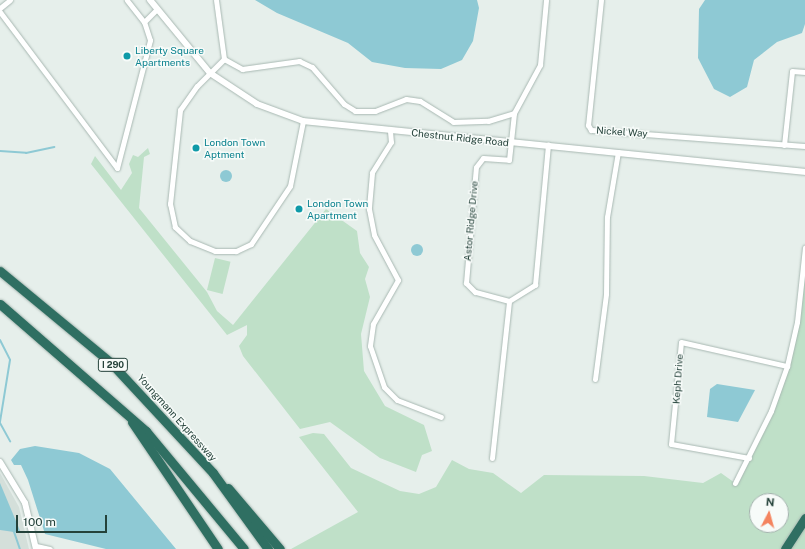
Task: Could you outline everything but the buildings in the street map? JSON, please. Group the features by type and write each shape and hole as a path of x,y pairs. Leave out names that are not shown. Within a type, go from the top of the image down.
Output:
{"highway":[{"name":"Youngmann Expressway","path":"0,271 110,362 213,473 268,549"},
{"name":"I 290","path":"0,304 74,365 171,459 244,549"},
{"path":"131,421 218,549"},
{"path":"213,473 246,507 280,549"},
{"path":"785,549 805,518"}],"street":[{"path":"0,8 10,0"},
{"path":"0,12 117,168 150,40 144,22 127,0"},
{"name":"Chestnut Ridge Road","path":"150,0 210,73 257,104 303,121 805,172"},
{"path":"216,0 224,59"},
{"path":"512,143 514,113 540,65 546,0"},
{"name":"Nickel Way","path":"601,0 588,125 591,130 805,146"},
{"path":"144,22 157,9"},
{"path":"224,59 184,100 177,126 170,206 175,227 190,241 215,251 236,251 251,244 290,186 303,121"},
{"path":"224,59 242,69 299,61 312,67 344,104 354,111 375,111 406,99 420,101 453,122 488,121 514,113"},
{"path":"784,145 792,71 805,72"},
{"path":"390,131 391,142 372,173 369,209 374,234 398,280 373,324 370,346 384,387 397,400 441,417"},
{"name":"Astor Ridge Drive","path":"509,301 475,292 466,283 476,167 483,158 509,160 512,143"},
{"path":"492,458 509,301 535,285 548,146"},
{"path":"595,379 606,294 607,217 618,152"},
{"path":"735,483 749,458 787,366 797,322 805,247"},
{"name":"Keph Drive","path":"749,458 671,444 681,342 787,366"},
{"path":"0,462 24,503 36,547 50,549"}],"shaded area":[{"path":"0,473 19,507 29,549 0,549"}],"green space":[{"path":"148,148 150,154 144,157 139,208 207,292 217,311 233,325 326,209 357,231 360,253 369,267 365,279 370,297 361,334 364,371 385,406 424,425 432,451 422,455 416,472 380,458 330,422 300,429 243,356 239,346 247,335 247,325 227,335 91,164 95,156 121,190 132,173 129,164 133,155 138,157"},
{"path":"805,247 805,549 291,549 358,512 299,437 313,433 324,434 351,468 400,491 419,494 436,487 452,460 469,469 493,473 521,493 544,475 644,476 703,483 721,473 735,483 771,411 792,348"},
{"path":"215,258 231,262 223,294 207,290"}],"water":[{"path":"255,0 477,0 479,8 473,41 462,60 441,69 405,68 372,62 348,43 277,13"},
{"path":"705,0 805,0 805,24 802,33 777,42 754,60 747,87 730,97 714,89 698,58 699,9"},
{"path":"224,170 228,170 232,176 228,182 224,182 220,178 220,174"},
{"path":"415,244 419,244 423,250 419,256 415,256 411,252 411,248"},
{"path":"717,384 755,390 738,422 707,417 710,389"},
{"path":"35,446 79,453 110,469 176,549 106,549 45,534 28,480 21,465 14,465 11,460 20,449"},
{"path":"0,483 21,533 0,530"}],"waterway":[{"path":"0,151 26,153 54,147"},
{"path":"0,340 10,360 0,422"},
{"path":"0,423 10,441"},
{"path":"13,529 20,549"}],"place":[{"name":"Liberty Square Apartments","path":"127,56"},
{"name":"London Town Aptment","path":"196,148"},
{"name":"London Town Apartment","path":"299,209"}]}
